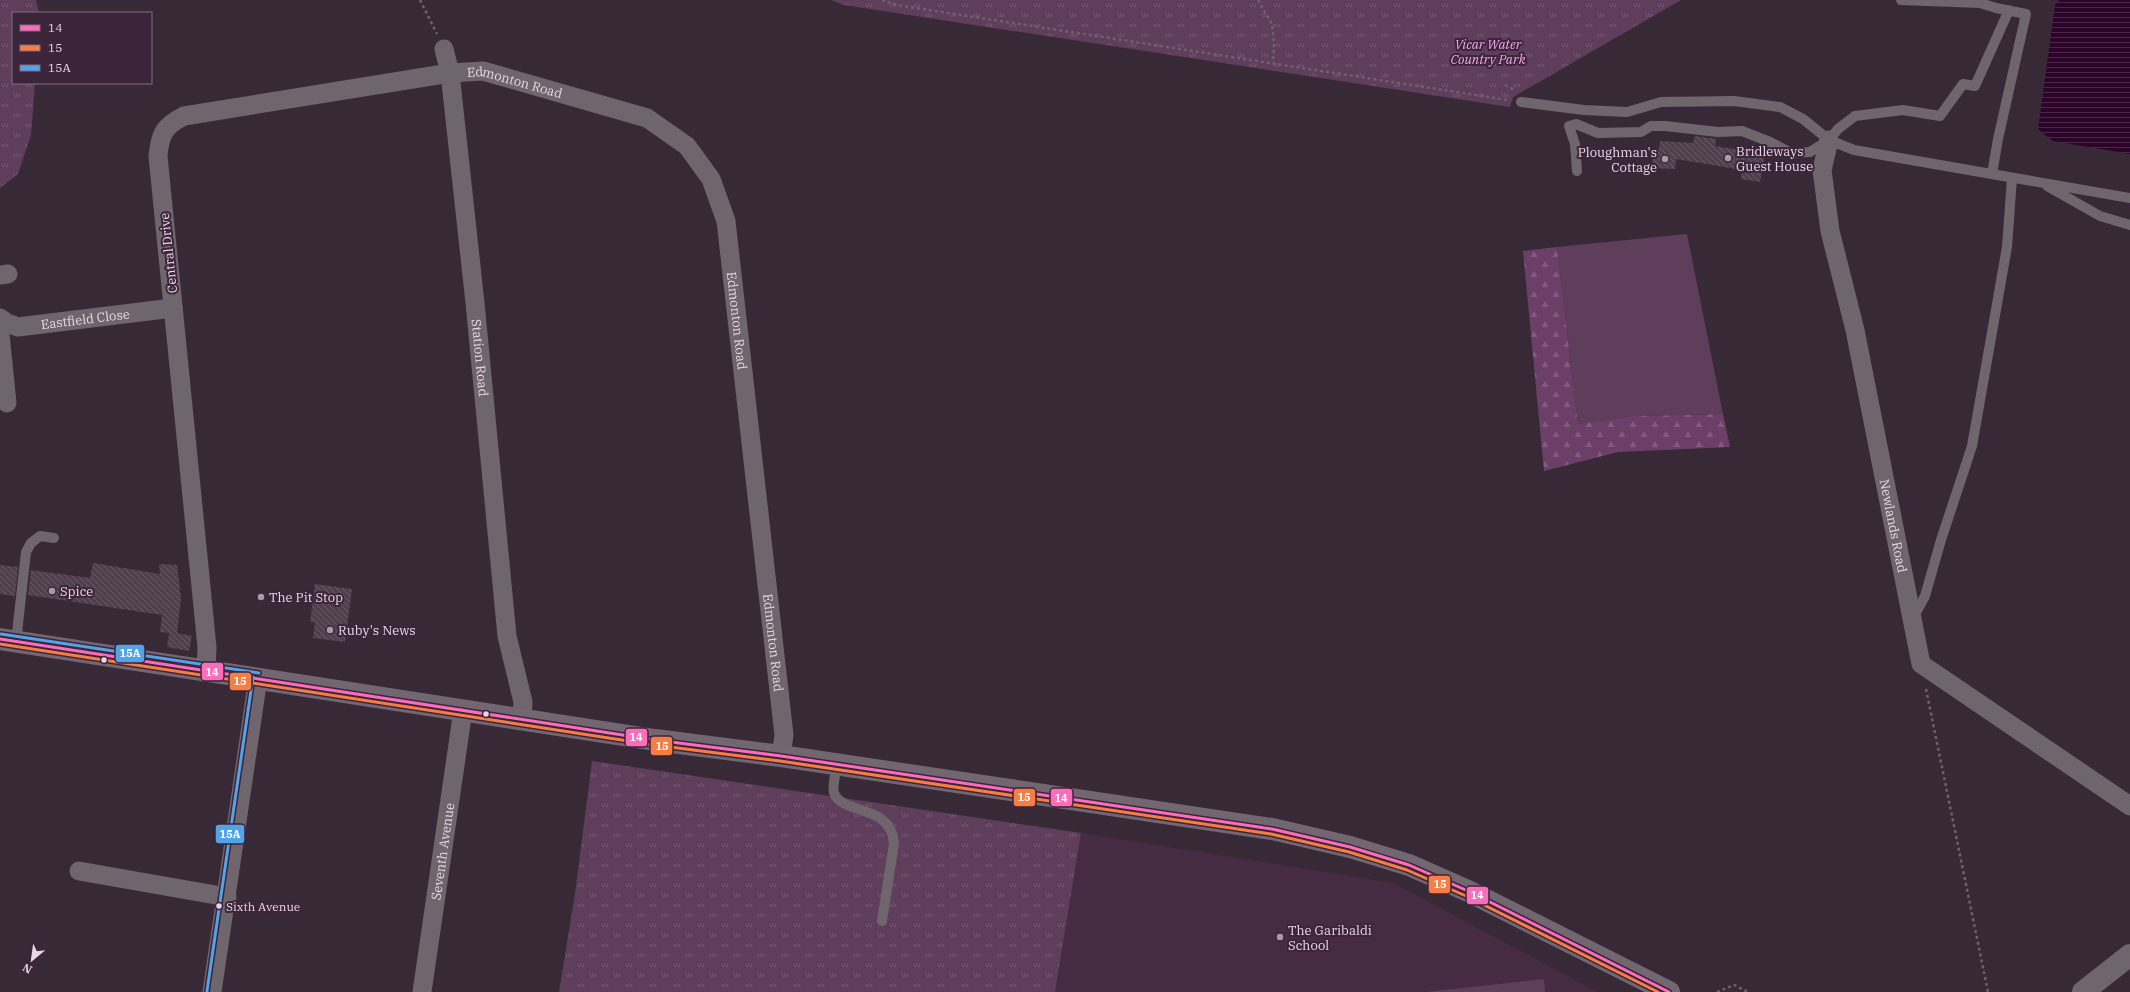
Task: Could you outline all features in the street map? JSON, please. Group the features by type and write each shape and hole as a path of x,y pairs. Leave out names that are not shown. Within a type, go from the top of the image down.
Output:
{"main road":[{"path":"8,640 655,740 781,756 1272,829 1350,848 1409,865 1468,891 1670,992"}],"street":[{"name":"Station Road","path":"444,49 450,73 476,310 507,636 523,702 522,719"},
{"name":"Edmonton Road","path":"450,73 483,71 647,118 688,146 712,179 726,221 784,735 781,756"},
{"name":"Central Drive","path":"206,670 206,639 158,156 159,143 164,131 173,122 184,116 450,73"},
{"name":"Newlands Road","path":"1829,140 1822,170 1830,231 1855,330 1921,664"},
{"name":"Eastfield Close","path":"0,318 7,324 18,327 173,308"},
{"path":"0,334 7,403"},
{"path":"1921,664 2130,806"},
{"path":"212,992 258,678"},
{"name":"Seventh Avenue","path":"422,992 463,710"},
{"path":"79,871 227,897"},
{"path":"2088,989 2130,955"}],"lane":[{"path":"1901,0 1980,3 2026,14 1998,139 1992,174"},
{"path":"1577,171 1575,144 1569,126 1576,124 1598,133 1641,132 1651,126 1665,126 1718,132 1742,131 1770,142 1791,153 1810,152 1829,140 1838,129 1855,116 1903,110 1940,116 1963,84 1975,86 2009,10"},
{"path":"1521,102 1584,110 1627,112 1661,102 1734,101 1780,107 1803,119 1829,140 1854,150 2130,198"},
{"path":"1912,622 1925,596 1941,540 1972,446 2007,247 2012,178"},
{"path":"2040,183 2100,216 2130,225"},
{"path":"8,640 26,552 31,543 40,536 54,538"},
{"path":"837,765 834,792 838,798 876,816 888,824 893,832 894,843 882,921"}],"path":[{"path":"420,0 444,49"},
{"path":"882,0 904,6 1521,102"},
{"path":"1258,0 1272,24 1274,42 1273,63"},
{"path":"1921,664 1988,992"},
{"path":"1717,992 1734,985 1748,992"}],"shaded area":[{"path":"2059,0 2130,0 2130,154 2053,141 2038,129 2055,5"},
{"name":"The Garibaldi School","path":"1081,833 1393,883 1598,992 1055,992"}],"green space":[{"path":"0,0 36,0 39,12 12,12 12,84 35,84 31,135 18,174 0,188"},
{"name":"Vicar Water Country Park","path":"831,0 1681,0 1513,97 1510,107 844,5"},
{"path":"1687,234 1723,414 1632,416 1578,424 1557,247"},
{"path":"1557,247 1578,424 1632,416 1723,414 1730,447 1618,452 1544,471 1523,251"},
{"path":"592,761 1081,833 1055,992 559,992 575,894"},
{"path":"1544,979 1545,992 1426,992"}],"building":[{"name":"Bridleways Guest House","path":"1695,136 1716,139 1715,146 1765,154 1760,182 1741,179 1742,170 1676,159 1675,169 1652,168 1654,148 1659,149 1660,141 1693,143"},
{"path":"93,563 160,574 159,564 177,565 181,599 177,633 192,636 189,651 167,647 169,633 160,632 162,615 28,595 31,570 90,578"},
{"path":"0,565 18,567 15,596 0,594"},
{"path":"315,584 352,589 345,642 313,638 315,623 310,622"}],"transit line":[{"name":"15A","path":"1,634 259,673"},
{"name":"14","path":"0,639 655,740 781,756 1272,829 1350,847 1409,865 1468,891 1669,992"},
{"name":"15","path":"0,644 654,745 780,761 1271,834 1349,852 1407,870 1466,896 1658,992"},
{"name":"15A","path":"207,991 253,677"}],"place":[{"name":"Bridleways Guest House","path":"1728,158"},
{"name":"Ploughman's Cottage","path":"1665,159"},
{"name":"Spice","path":"52,591"},
{"name":"The Pit Stop","path":"261,597"},
{"name":"Ruby's News","path":"330,630"},
{"name":"Sixth Avenue","path":"219,906"},
{"name":"The Garibaldi School","path":"1280,937"}]}
